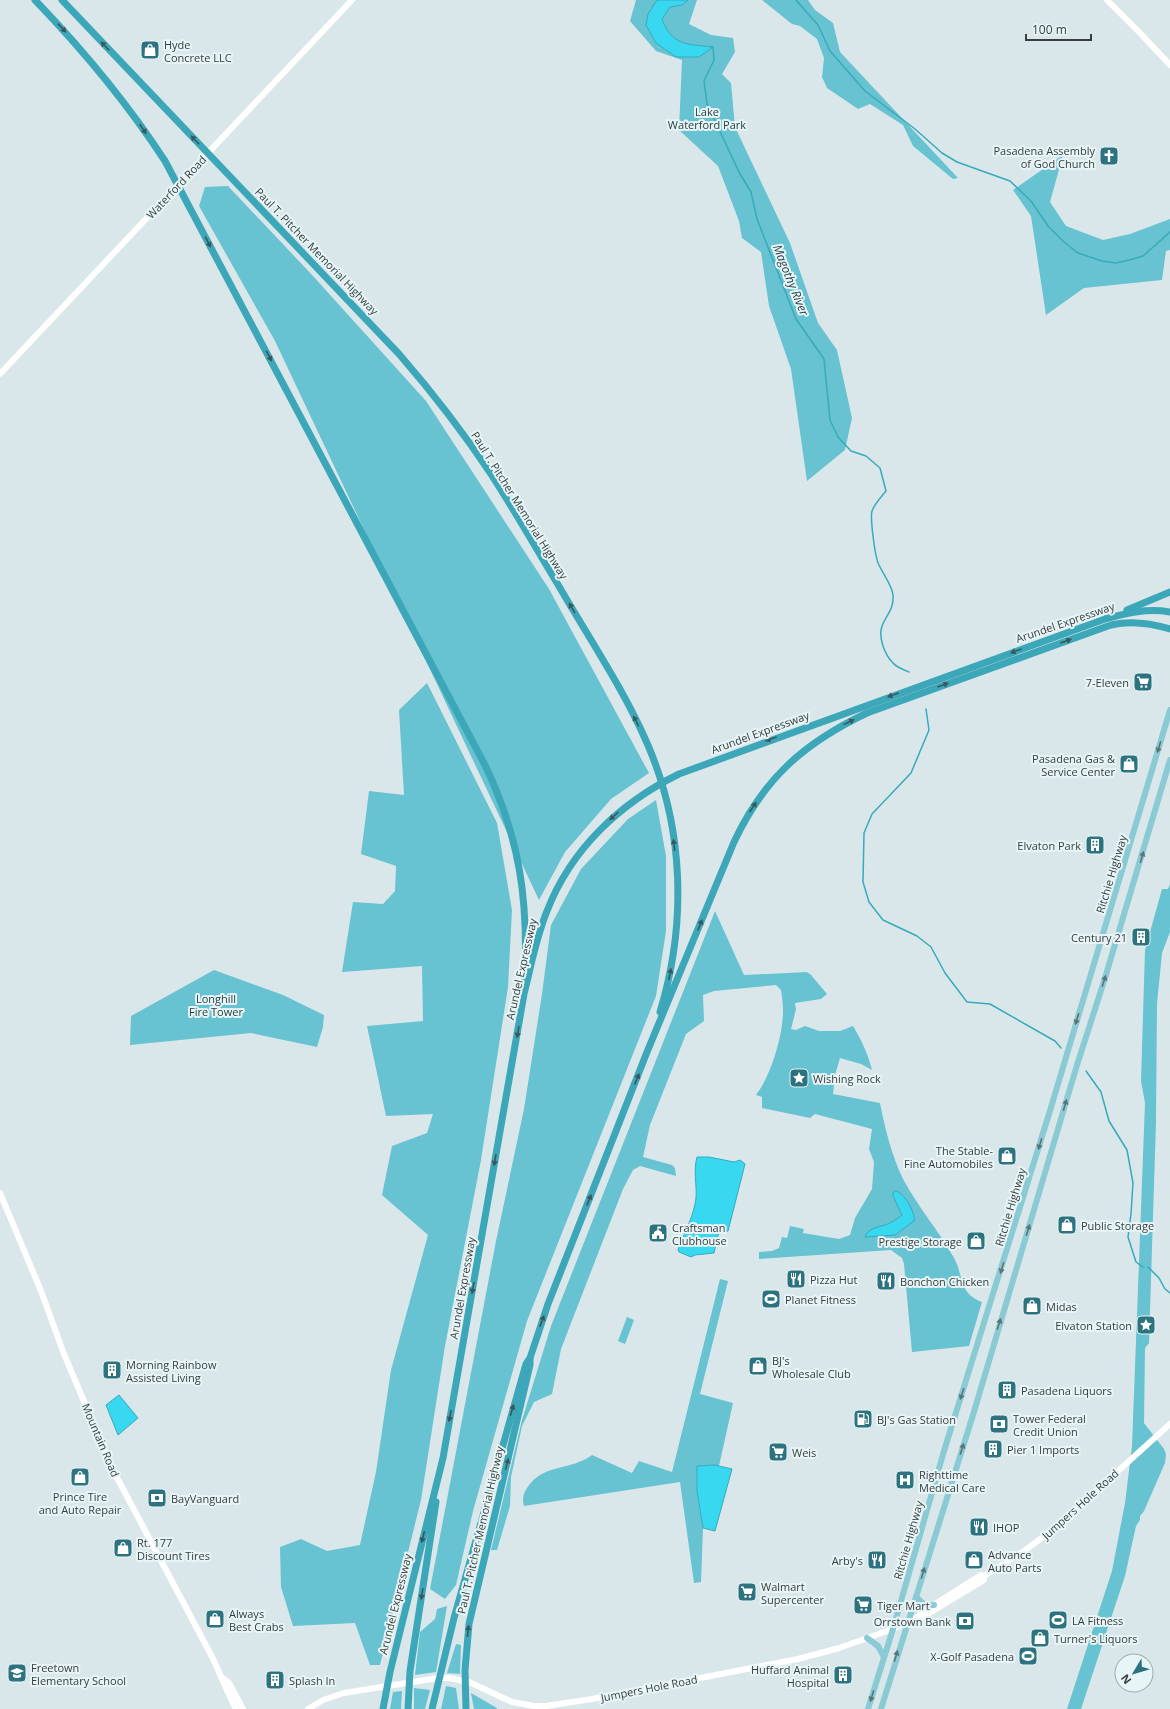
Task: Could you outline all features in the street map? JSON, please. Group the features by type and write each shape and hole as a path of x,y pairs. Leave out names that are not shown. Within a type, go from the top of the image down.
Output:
{"highway":[{"path":"35,0 73,40 115,89 165,161 486,767 507,818 515,845 520,871 526,925 524,994"},
{"name":"Paul T. Pitcher Memorial Highway","path":"62,0 376,328 425,385 459,429 500,489 631,711 647,743 664,790 673,837 678,886 677,923 672,961 664,996 647,1052"},
{"path":"1105,619 1170,592"},
{"name":"Arundel Expressway","path":"383,1709 390,1672 443,1458 524,994 540,931 547,911 565,874 592,838 619,811 645,792 679,774 1105,619 1129,612 1146,610 1170,612"},
{"name":"Arundel Expressway","path":"432,1709 442,1663 526,1364 530,1358 548,1304 647,1052 741,827 751,810 771,783 800,754 833,730 867,713 1108,626 1130,623 1156,625 1170,629"},
{"name":"Paul T. Pitcher Memorial Highway","path":"466,1709 465,1670 469,1624 530,1365 530,1358"},
{"path":"408,1709 410,1671 443,1458"}],"main road":[{"name":"Waterford Road","path":"0,374 352,0"},
{"path":"1107,0 1170,64"},
{"name":"Ritchie Highway","path":"868,1709 893,1629 944,1451 1049,1114 1170,710"},
{"path":"881,1709 906,1623 916,1597 973,1415 1077,1065 1170,760"},
{"name":"Mountain Road","path":"0,1193 41,1291 64,1354 113,1470 223,1678 224,1685 236,1709"},
{"name":"Jumpers Hole Road","path":"920,1616 921,1613 981,1575 984,1576 1024,1551 1054,1529 1170,1424"},
{"name":"Jumpers Hole Road","path":"308,1709 323,1700 344,1693 438,1678 469,1682 500,1697 517,1703 534,1706 546,1706 592,1699 798,1659 839,1648 893,1629 920,1616 925,1616 984,1580 984,1576"},
{"path":"916,1597 924,1605 934,1605"},
{"path":"867,1638 878,1646 884,1657"},
{"name":"Mountain Road","path":"223,1678 229,1683 243,1709"}],"green space":[{"name":"Lake Waterford Park","path":"636,0 697,0 689,24 711,35 733,38 735,52 722,74 731,83 735,127 790,243 818,323 837,350 852,418 845,450 807,481 791,369 769,306 761,252 742,238 739,221 718,166 679,130 682,60 656,51 630,21"},
{"path":"762,0 808,0 815,10 833,23 840,52 958,178 953,179 913,146 903,125 870,104 858,109 827,88 822,77 824,58 817,39 800,26 792,24"},
{"path":"1063,155 1050,202 1066,226 1103,240 1130,234 1170,219 1170,250 1166,251 1162,280 1084,288 1046,315 1031,216 1013,190"},
{"path":"228,186 313,276 426,401 549,589 649,773 611,799 565,852 539,900 275,341 199,206 205,187"},
{"path":"427,683 497,823 512,910 508,987 481,1160 445,1346 421,1500 380,1665 370,1665 355,1623 293,1626 281,1587 280,1547 301,1539 327,1551 360,1545 376,1472 391,1370 428,1235 382,1195 392,1146 427,1133 433,1114 386,1116 367,1026 423,1021 422,966 342,972 353,902 383,904 395,891 396,866 361,854 369,791 404,795 399,710"},
{"path":"656,800 666,856 666,931 656,996 527,1321 473,1511 456,1585 445,1599 430,1589 496,1241 524,1109 551,925 581,869 628,819"},
{"path":"1170,884 1170,932 1162,953 1157,1004 1156,1122 1149,1343 1145,1348 1144,1423 1164,1449 1166,1454 1165,1463 1136,1526 1125,1576 1081,1709 1067,1709 1112,1571 1125,1503 1132,1446 1145,1103 1141,1081 1145,950 1162,889 1168,889"},
{"path":"715,911 744,975 807,972 827,994 821,999 795,1003 796,1009 791,1029 796,1030 805,1026 819,1031 840,1031 853,1026 867,1053 872,1070 861,1064 840,1058 835,1075 833,1094 880,1103 889,1142 903,1179 954,1258 965,1289 974,1298 982,1302 969,1346 912,1352 904,1264 902,1258 891,1250 759,1259 759,1252 772,1251 779,1248 782,1237 787,1238 790,1226 804,1229 803,1233 839,1239 850,1235 855,1218 872,1189 874,1162 869,1149 872,1129 815,1114 810,1118 762,1108 762,1097 756,1095 767,1077 781,1032 783,1008 781,990 776,985 714,991 703,995 704,1021 686,1034 650,1125 643,1157 672,1165 675,1168 676,1176 640,1166 633,1170 623,1189 561,1349 552,1394 534,1402 522,1426 511,1477 510,1506 497,1550 491,1550 522,1420 551,1326"},
{"name":"Longhill Fire Tower","path":"214,970 283,995 324,1015 323,1027 317,1047 251,1033 130,1045 131,1016"},
{"path":"720,1279 728,1281 700,1394 733,1403 719,1466 715,1465 697,1491 703,1528 701,1582 694,1583 680,1482 524,1506 523,1499 527,1488 541,1475 584,1460 592,1455 632,1473 639,1461 672,1472"},
{"path":"627,1317 634,1320 625,1344 618,1341"},
{"path":"447,1606 436,1672 415,1675 420,1632 435,1619 437,1609"},
{"path":"456,1644 461,1645 460,1674 447,1673"},
{"path":"446,1686 456,1688 459,1709 441,1709"},
{"path":"414,1688 430,1690 425,1709 414,1709"},
{"path":"402,1691 401,1709 390,1709 393,1692"},
{"path":"471,1693 497,1708 497,1709 474,1709"}],"shaded area":[{"path":"657,0 688,0 682,5 670,7 662,19 666,28 676,39 682,42 713,47 699,57 676,57 656,43 646,25 648,14"},
{"path":"697,1157 709,1157 734,1162 740,1160 745,1164 728,1231 718,1235 714,1253 695,1255 691,1257 679,1252 678,1250 695,1205 695,1167"},
{"path":"895,1191 905,1198 913,1213 914,1221 895,1235 865,1237 872,1229 890,1223 902,1215 893,1196"},
{"path":"119,1395 138,1418 118,1435 106,1405"},
{"path":"715,1465 732,1469 715,1531 703,1528 697,1491 697,1466"}],"waterway":[{"path":"796,0 818,25 830,51 865,91 915,129 942,153 957,162 1010,181 1031,201 1048,226 1078,253 1102,261 1116,263 1143,256 1170,232"},
{"name":"Magothy River","path":"711,47 713,47 714,60 704,81 707,104 740,174 751,192 757,219 796,319 824,359 830,420 838,437 851,451 866,456 880,468 886,491 876,503 872,511 872,529 877,561 891,587 893,595 892,605 882,626 881,636 887,656 898,667 909,672"},
{"name":"Magothy River","path":"926,709 929,730 911,773 872,814 864,833 863,882 869,902 883,920 917,936 931,947 945,973 967,1002 990,1004 1055,1041 1061,1048"},
{"name":"Magothy River","path":"1086,1071 1101,1092 1109,1121 1127,1150 1133,1183 1128,1237 1136,1262 1143,1267"},
{"name":"Magothy River","path":"1148,1267 1159,1278 1165,1289 1170,1293"}],"place":[{"name":"Hyde Concrete LLC","path":"150,50"},
{"name":"Pasadena Assembly of God Church","path":"1109,156"},
{"name":"7-Eleven","path":"1143,682"},
{"name":"Pasadena Gas & Service Center","path":"1129,764"},
{"name":"Elvaton Park","path":"1095,845"},
{"name":"Century 21","path":"1141,937"},
{"name":"Wishing Rock","path":"799,1078"},
{"name":"The Stable- Fine Automobiles","path":"1007,1156"},
{"name":"Public Storage","path":"1067,1225"},
{"name":"Craftsman Clubhouse","path":"658,1233"},
{"name":"Prestige Storage","path":"976,1241"},
{"name":"Pizza Hut","path":"796,1279"},
{"name":"Bonchon Chicken","path":"886,1281"},
{"name":"Planet Fitness","path":"771,1299"},
{"name":"Midas","path":"1032,1306"},
{"name":"Elvaton Station","path":"1146,1325"},
{"name":"BJ's Wholesale Club","path":"758,1366"},
{"name":"Morning Rainbow Assisted Living","path":"112,1370"},
{"name":"Pasadena Liquors","path":"1007,1390"},
{"name":"BJ's Gas Station","path":"863,1419"},
{"name":"Tower Federal Credit Union","path":"999,1424"},
{"name":"Pier 1 Imports","path":"993,1449"},
{"name":"Weis","path":"778,1452"},
{"name":"Prince Tire and Auto Repair","path":"80,1477"},
{"name":"Righttime Medical Care","path":"905,1480"},
{"name":"BayVanguard","path":"157,1498"},
{"name":"IHOP","path":"979,1527"},
{"name":"Rt. 177 Discount Tires","path":"123,1548"},
{"name":"Arby's","path":"877,1560"},
{"name":"Advance Auto Parts","path":"974,1560"},
{"name":"Walmart Supercenter","path":"747,1592"},
{"name":"Tiger Mart","path":"863,1605"},
{"name":"Always Best Crabs","path":"215,1619"},
{"name":"LA Fitness","path":"1058,1620"},
{"name":"Orrstown Bank","path":"965,1621"},
{"name":"Turner's Liquors","path":"1040,1638"},
{"name":"X-Golf Pasadena","path":"1028,1656"},
{"name":"Freetown Elementary School","path":"17,1673"},
{"name":"Huffard Animal Hospital","path":"843,1675"},
{"name":"Splash In","path":"275,1680"}]}
